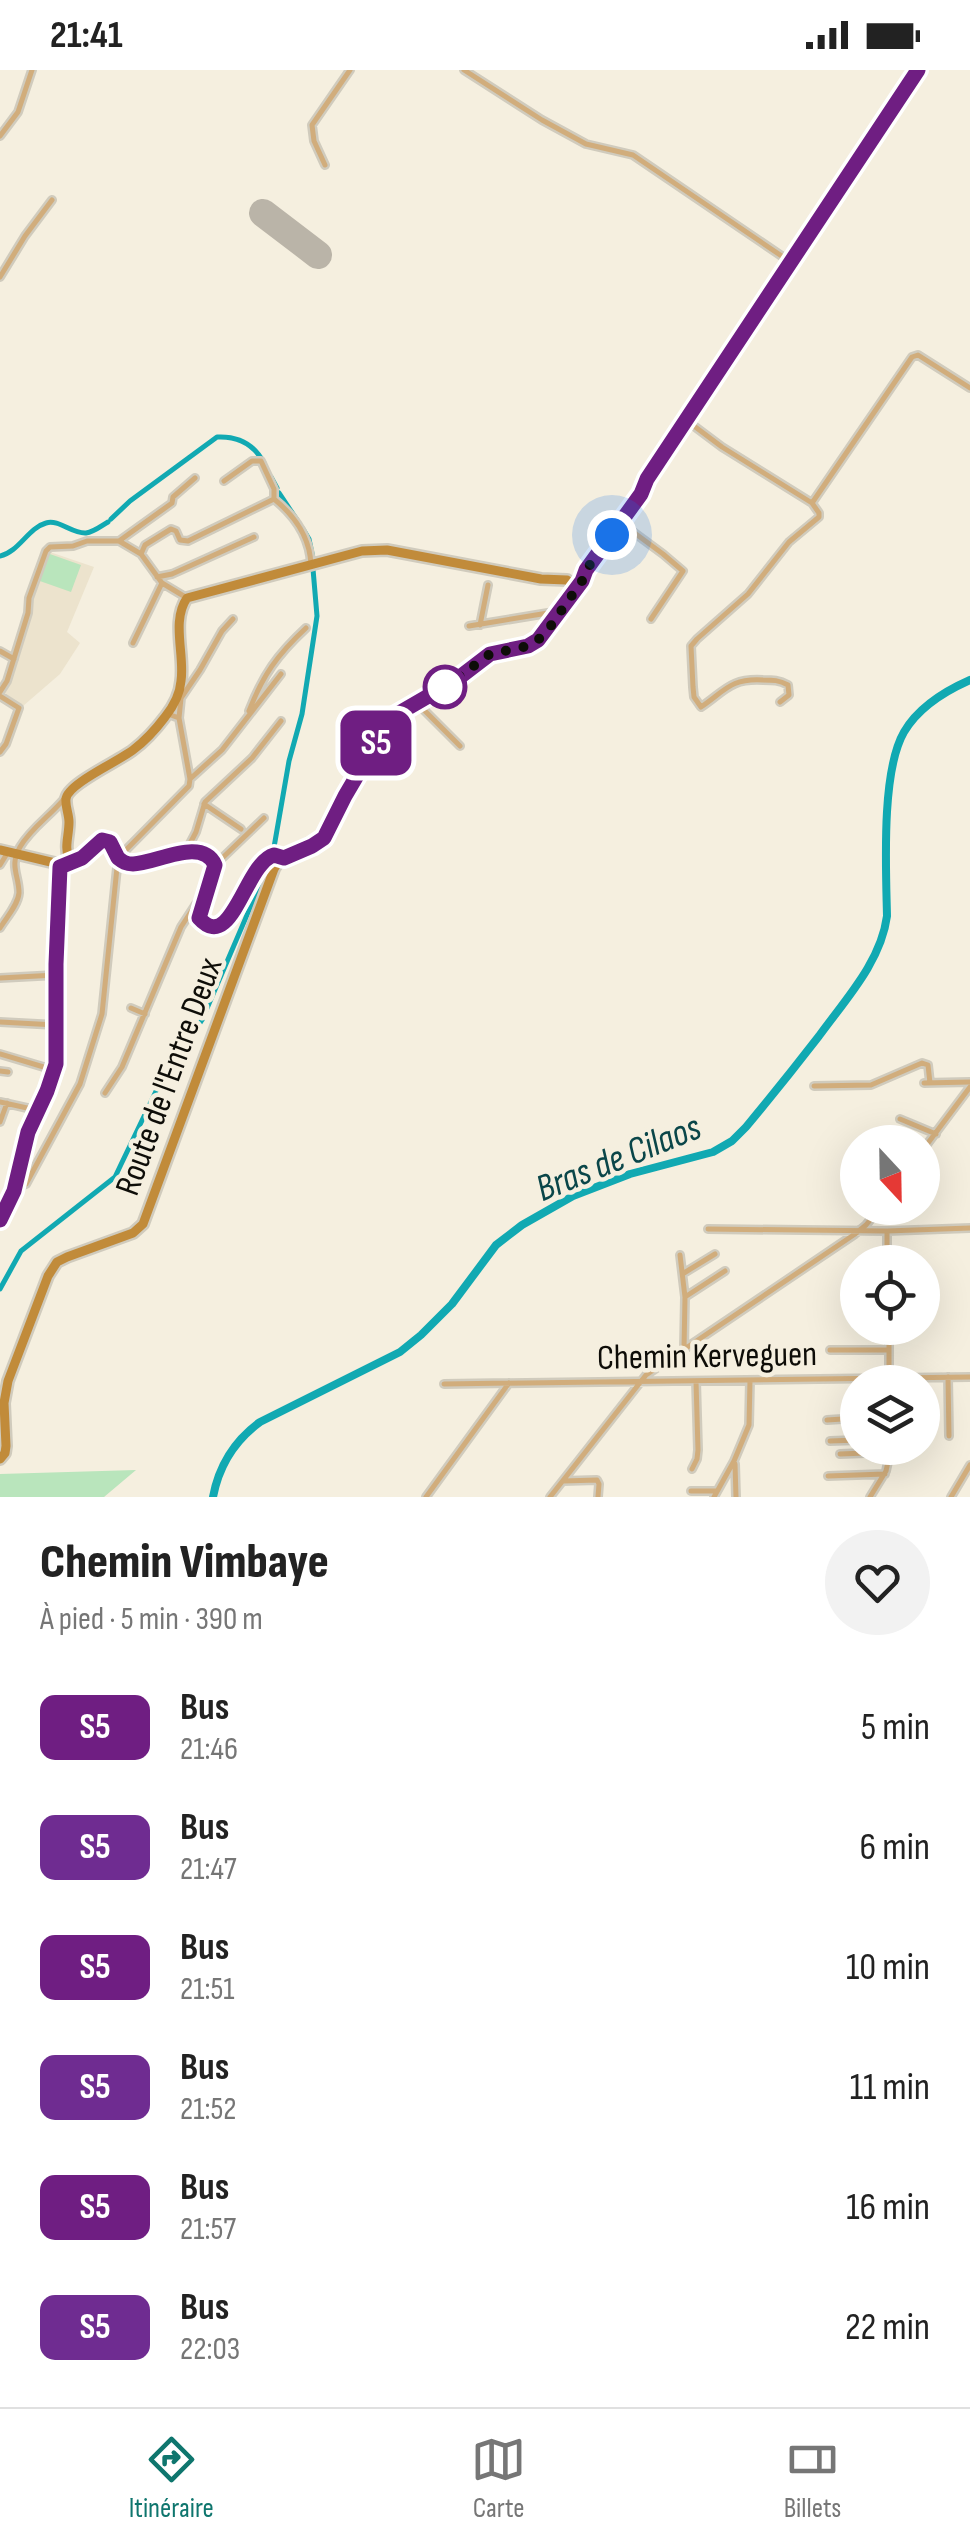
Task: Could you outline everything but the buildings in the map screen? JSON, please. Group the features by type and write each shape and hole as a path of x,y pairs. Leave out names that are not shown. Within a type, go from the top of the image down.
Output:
{"main road":[{"path":"572,581 647,479 918,70"},
{"path":"280,858 324,838 394,716 456,680 490,654 534,643 546,632 572,581 621,523 647,479"},
{"path":"1,1214 17,1187 28,1132 56,1070 56,975 69,824 66,797 78,782 136,748 168,714 182,682 181,609 187,598 348,554 387,550 541,579 572,581"},
{"path":"9,852 42,860 64,859"},
{"name":"Route de l'Entre Deux","path":"0,1459 6,1446 2,1403 51,1270 67,1257 133,1233 143,1224 280,858"}],"street":[{"path":"0,136 18,112 32,70"},
{"path":"325,165 314,141 312,125 350,70"},
{"path":"464,70 586,144 633,155 791,262"},
{"path":"0,277 52,200"},
{"path":"812,504 912,356 918,355 970,388"},
{"path":"686,420 812,504 819,513 789,542 748,594 691,646 694,697 700,707 738,681 783,681 789,694 780,702"},
{"path":"224,480 260,461 274,489 274,499 300,527 311,565"},
{"path":"119,541 172,502 195,478"},
{"path":"141,554 143,547 172,529 180,540 186,541 274,499"},
{"path":"621,523 683,571 650,619"},
{"path":"157,577 254,538"},
{"path":"0,752 19,708 0,694 46,551 87,541 119,541 141,554 162,583 187,598"},
{"path":"133,643 162,583"},
{"path":"480,624 488,585"},
{"path":"469,626 558,614"},
{"path":"118,858 187,788 190,778 179,718 181,698 233,618"},
{"path":"245,721 260,683 306,628"},
{"path":"0,651 14,659"},
{"path":"190,778 212,761 282,674"},
{"path":"416,702 460,746"},
{"path":"168,714 179,718"},
{"path":"184,853 196,832 204,804 252,758 281,722"},
{"path":"0,864 66,797"},
{"path":"204,804 241,829"},
{"path":"264,818 215,865 201,905 201,922 212,927 222,925 264,859 274,855 280,858"},
{"path":"17,1187 28,1181 80,1084 102,1014 118,858 106,840 64,859"},
{"path":"0,928 18,899 9,852"},
{"path":"118,858 134,864 184,853 204,854 215,865"},
{"path":"105,1093 122,1068 181,927 196,904 201,905"},
{"path":"0,978 56,975"},
{"path":"130,1008 145,1014"},
{"path":"0,1022 56,1024"},
{"path":"0,1054 56,1070"},
{"path":"814,1086 871,1086 922,1062 928,1066 927,1083 970,1085"},
{"path":"0,1071 8,1072"},
{"path":"940,1128 970,1085"},
{"path":"0,1122 3,1102 38,1110"},
{"path":"900,1120 913,1125"},
{"path":"550,1497 638,1381 865,1225"},
{"path":"708,1229 970,1228"},
{"path":"887,1231 887,1245"},
{"path":"683,1274 715,1254"},
{"path":"680,1255 684,1349"},
{"path":"684,1297 725,1272"},
{"path":"889,1345 889,1365"},
{"path":"830,1350 889,1350"},
{"name":"Chemin Kerveguen","path":"940,1378 970,1376"},
{"path":"948,1378 949,1436"},
{"path":"692,1491 716,1494 734,1460 751,1418 750,1380"},
{"name":"Chemin Kerveguen","path":"444,1384 840,1380"},
{"path":"692,1469 698,1450 696,1381"},
{"path":"426,1497 509,1383"},
{"path":"828,1420 840,1419"},
{"path":"830,1441 840,1441"},
{"path":"734,1460 736,1497"},
{"path":"870,1497 887,1465"},
{"path":"951,1497 970,1465"},
{"path":"828,1476 885,1474"},
{"path":"563,1480 597,1480 598,1497"}],"shaded area":[{"path":"47,551 94,567 67,632 80,643 60,674 23,706 3,694"}],"green space":[{"path":"47,553 81,565 71,592 37,580"},
{"path":"136,1470 104,1497 0,1497 0,1474"}],"waterway":[{"path":"111,519 217,437 244,442 264,463"},
{"path":"271,477 277,488"},
{"path":"279,493 297,520"},
{"path":"0,556 46,523 86,533 108,522"},
{"path":"303,529 313,558"},
{"path":"273,853 289,761 302,714 317,616 313,569"},
{"name":"Bras de Cilaos","path":"213,1497 229,1455 251,1429 400,1352 452,1304 496,1245 522,1225 573,1196 630,1174 713,1152 746,1127 870,965 887,916 886,821 897,749 904,732 924,708 970,680"},
{"path":"0,1289 21,1251 115,1177 158,1087 202,1020 271,859"}],"runway":[{"path":"263,213 318,255"}],"bus line":[{"name":"S5","path":"0,1220 14,1191 28,1132 47,1091 58,1054 60,867 82,858 102,840 110,842 118,858 129,864 173,854 204,854 215,865 199,918 212,927 222,925 267,856 284,858 324,838 394,716 456,680 490,654 528,646 542,637 641,494 647,479 918,70"}],"route":[{"path":"445,687 490,654 538,640 612,535"}]}
